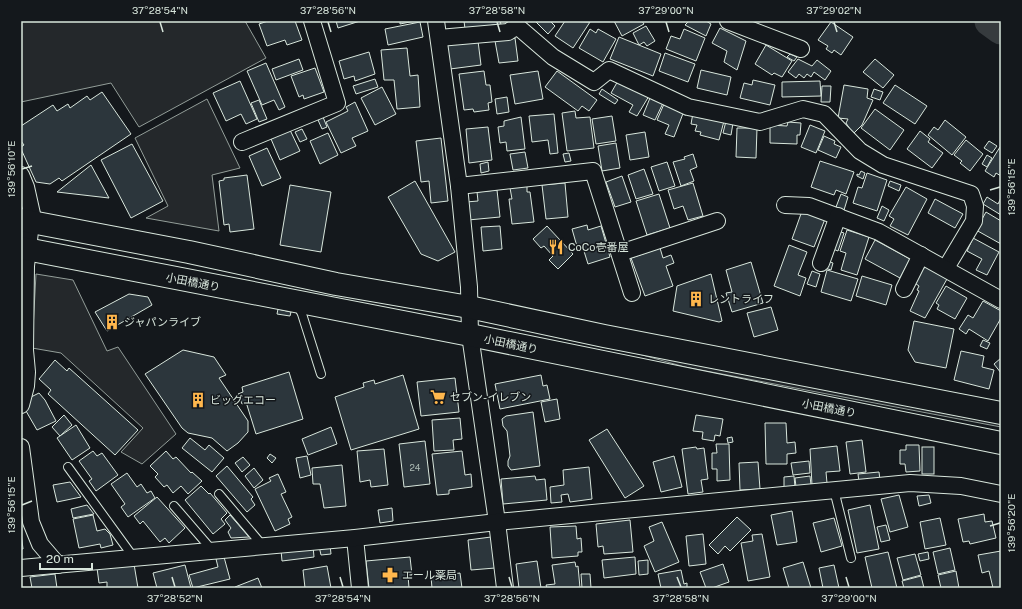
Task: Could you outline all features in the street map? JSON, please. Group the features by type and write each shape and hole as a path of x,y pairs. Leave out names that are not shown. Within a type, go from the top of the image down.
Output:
{"main road":[{"path":"26,221 189,252 336,284 469,307 604,336 1001,413"},
{"name":"小田橋通り","path":"25,248 470,335 1001,443"}],"street":[{"path":"242,142 337,103 312,21"},
{"path":"436,21 459,186 469,287 470,335 505,588"},
{"path":"728,21 801,49"},
{"path":"438,38 508,32 517,26 553,57 594,82 609,70 688,107 760,122 803,109 824,114 860,151 883,165 971,194 975,206 974,221 946,268"},
{"path":"459,186 593,171 632,293"},
{"path":"21,175 26,187 32,214 26,221 23,350 27,372 26,386 21,405"},
{"path":"785,205 809,206 879,232 1001,300"},
{"path":"821,263 838,216"},
{"path":"620,253 717,221"},
{"path":"904,289 921,255"},
{"path":"21,446 31,522 40,544 58,565"},
{"path":"21,568 355,538 497,522 910,483 961,486 1001,494"},
{"path":"355,538 360,588"}],"lane":[{"path":"296,302 302,314 321,374"},
{"path":"68,467 134,558"},
{"path":"834,490 851,558"},
{"path":"218,494 264,546"},
{"path":"174,506 213,551"}],"shaded area":[{"path":"21,21 245,21 266,58 139,127 111,83 21,102"},
{"path":"207,99 240,168 212,175 219,231 146,218 168,206 135,138"},
{"path":"36,274 73,280 107,351 118,347 176,434 142,464 121,452 143,428 61,353 32,348"},
{"path":"621,349 1001,421 1001,427 685,367"}],"building":[{"path":"268,21 295,21 302,40 287,45 285,40 267,46 259,24"},
{"path":"336,21 360,21 338,28"},
{"path":"400,21 415,21 400,24"},
{"path":"464,21 500,21 501,24 465,29"},
{"path":"535,21 550,21 555,26 548,34"},
{"path":"565,21 590,22 573,48 555,36"},
{"path":"614,21 642,21 644,24 622,36"},
{"path":"689,21 706,21 711,24 706,36 685,25"},
{"path":"420,22 423,37 388,45 385,29"},
{"path":"831,22 853,37 841,55 834,50 832,53 826,49 828,46 818,40"},
{"path":"646,26 655,41 647,46 644,42 639,45 633,33"},
{"path":"720,28 746,41 737,70 724,62 727,51 712,43"},
{"path":"590,29 596,33 598,29 616,39 603,62 579,48"},
{"path":"684,29 705,38 696,61 666,49 671,36 680,39"},
{"path":"619,37 661,54 653,76 610,59"},
{"path":"515,38 518,61 499,63 495,41"},
{"path":"478,41 481,65 450,69 447,45"},
{"path":"766,45 792,61 782,77 774,73 772,75 755,64"},
{"path":"407,48 410,76 418,75 420,107 397,109 394,80 384,80 381,50"},
{"path":"369,52 375,74 355,81 354,76 344,79 339,61"},
{"path":"665,53 695,64 688,82 659,71"},
{"path":"790,54 797,57 794,61 787,57"},
{"path":"299,59 303,70 276,80 272,69"},
{"path":"798,59 812,66 817,60 831,71 825,80 814,72 811,77 807,74 804,78 799,74 796,78 788,72"},
{"path":"875,59 894,75 883,88 863,72"},
{"path":"266,63 285,107 279,110 274,100 262,105 247,71"},
{"path":"315,68 324,92 304,99 303,95 299,97 291,76"},
{"path":"701,70 731,77 727,95 697,88"},
{"path":"484,71 486,85 490,85 492,102 488,103 489,110 474,112 473,109 464,110 459,74"},
{"path":"538,71 543,99 515,104 510,75"},
{"path":"557,71 597,100 589,111 582,106 578,111 545,87"},
{"path":"375,79 378,87 356,94 353,86"},
{"path":"619,79 649,96 637,116 629,112 633,105 611,93"},
{"path":"753,80 775,85 770,105 740,98 744,83 752,85"},
{"path":"240,81 257,119 246,124 241,114 226,121 213,93"},
{"path":"820,81 821,96 782,97 782,82"},
{"path":"844,85 868,89 867,98 873,100 862,125 853,134 846,123 848,119 838,118"},
{"path":"895,85 927,106 915,124 883,103"},
{"path":"822,86 831,86 830,102 821,102"},
{"path":"382,87 396,114 375,125 361,98"},
{"path":"602,89 618,100 615,104 599,94"},
{"path":"874,89 883,92 880,100 871,97"},
{"path":"102,92 131,134 62,181 59,178 50,184 36,182 21,149 24,145 21,141 21,126 53,105 57,111 68,104 70,108 87,96 90,100"},
{"path":"507,97 509,112 497,114 495,99"},
{"path":"650,98 663,103 655,120 643,115"},
{"path":"259,100 267,119 259,122 251,103"},
{"path":"355,102 368,131 352,138 356,146 341,153 326,122 348,111 346,107"},
{"path":"664,104 684,111 674,137 665,134 669,125 657,120"},
{"path":"875,109 904,130 890,150 861,128"},
{"path":"575,111 576,118 590,117 594,148 567,151 562,113"},
{"path":"693,113 724,121 719,140 700,135 701,132 695,131 697,125 691,124"},
{"path":"554,114 558,153 550,154 548,140 532,142 529,116"},
{"path":"612,116 616,141 596,144 592,119"},
{"path":"323,117 327,127 322,129 318,120"},
{"path":"521,117 525,149 507,151 506,142 500,143 498,127 504,126 504,121"},
{"path":"945,120 966,137 952,155 928,135 934,127 938,130"},
{"path":"726,121 733,123 731,135 723,133"},
{"path":"788,122 801,123 800,135 797,135 797,144 770,143 770,125 787,126"},
{"path":"810,125 825,131 816,153 801,147"},
{"path":"488,127 492,160 469,163 466,129"},
{"path":"737,128 757,128 756,158 736,157"},
{"path":"302,129 307,139 300,142 295,132"},
{"path":"290,130 300,151 280,160 271,139"},
{"path":"920,131 930,139 928,142 943,153 932,168 907,149"},
{"path":"645,132 649,157 630,160 626,135"},
{"path":"328,133 338,155 320,164 310,141"},
{"path":"824,136 835,141 834,144 841,147 836,158 818,150"},
{"path":"441,138 448,201 431,203 429,181 421,182 416,141"},
{"path":"966,140 983,154 970,171 960,163 962,161 954,155"},
{"path":"989,141 997,146 992,153 984,148"},
{"path":"616,143 620,168 602,171 598,146"},
{"path":"132,144 163,201 131,218 101,160"},
{"path":"1000,147 1001,176 996,173 994,177 985,171"},
{"path":"267,148 281,178 262,186 249,156"},
{"path":"525,152 528,168 513,170 510,154"},
{"path":"569,153 571,161 565,162 563,154"},
{"path":"693,154 697,167 690,170 694,181 681,186 673,162 685,159 684,157"},
{"path":"987,155 992,158 987,167 982,164"},
{"path":"820,161 854,172 846,194 836,190 834,195 811,187"},
{"path":"488,162 489,171 481,173 480,164"},
{"path":"667,162 675,186 659,191 651,167"},
{"path":"91,165 109,198 57,192"},
{"path":"644,169 653,194 636,199 628,175"},
{"path":"861,171 865,173 863,179 857,176 857,174 859,175"},
{"path":"867,173 887,180 877,211 853,203 858,187 862,188"},
{"path":"247,175 254,229 230,232 229,224 224,225 219,181 224,180 224,178"},
{"path":"622,176 631,202 615,207 606,182"},
{"path":"415,181 455,252 438,261 421,254 388,197"},
{"path":"890,181 901,185 899,191 888,186"},
{"path":"565,183 568,217 546,219 542,185"},
{"path":"693,183 703,216 688,220 683,206 674,209 668,190"},
{"path":"290,185 331,192 321,252 280,245"},
{"path":"527,186 527,192 530,192 534,222 512,224 509,199 512,199 510,188"},
{"path":"906,187 927,199 908,235 890,226 894,219 889,216"},
{"path":"497,190 500,217 468,220 466,202 478,201 477,192"},
{"path":"659,194 670,228 647,235 636,201"},
{"path":"841,194 848,197 844,210 836,207"},
{"path":"987,197 998,204 1001,198 1001,215 983,204"},
{"path":"935,199 963,214 955,228 928,213"},
{"path":"882,206 889,210 884,221 877,218"},
{"path":"802,211 825,219 814,247 792,239"},
{"path":"986,212 1001,221 1001,244 976,230"},
{"path":"587,225 588,230 601,226 610,257 588,264 583,248 578,250 572,229"},
{"path":"500,226 502,249 483,251 481,227"},
{"name":"CoCo壱番屋","path":"547,226 573,254 558,269 549,260 553,256 544,246 541,248 533,239"},
{"path":"847,230 869,237 857,275 841,270 846,253 840,251"},
{"path":"838,231 844,233 838,251 833,249"},
{"path":"973,238 999,252 987,275 976,270 982,259 967,251"},
{"path":"875,240 910,259 900,278 865,259"},
{"path":"789,245 807,252 798,275 806,278 800,296 774,286"},
{"path":"660,248 663,258 671,255 674,263 666,266 673,286 645,296 631,258"},
{"path":"828,261 833,263 831,270 825,268"},
{"path":"751,262 763,303 732,312 726,293 732,292 726,270"},
{"path":"927,267 947,279 925,318 910,311 919,291 917,290 919,286 912,281 920,269"},
{"path":"827,270 858,279 851,301 821,292"},
{"path":"812,271 820,274 816,287 807,284"},
{"name":"レントライフ","path":"711,274 722,321 719,322 673,311 677,286"},
{"path":"862,276 892,285 886,305 856,296"},
{"path":"946,286 967,298 955,319 937,309 939,305 936,303"},
{"name":"ジャパンライブ","path":"129,294 148,297 152,305 107,331 95,312"},
{"path":"983,301 1001,311 1001,318 988,341 969,329 966,334 959,329 968,315 973,318"},
{"path":"771,307 778,330 754,337 747,313"},
{"path":"278,309 291,312 290,316 277,314"},
{"path":"914,321 954,329 946,368 915,362 908,350"},
{"path":"983,340 990,343 987,349 980,346"},
{"name":"ビッグエコー","path":"183,350 214,357 226,375 219,378 248,421 248,432 238,443 227,451 212,438 188,433 182,428 145,374"},
{"path":"961,351 984,356 982,367 994,370 989,389 954,380"},
{"path":"1001,358 1001,373 994,364"},
{"path":"55,360 67,371 69,368 138,430 115,455 48,394 51,390 39,379"},
{"path":"289,372 303,419 256,434 246,402 242,404 238,394 243,392 242,387"},
{"path":"403,375 419,429 351,450 335,397 364,387 363,383 374,380 375,384"},
{"path":"541,375 543,386 547,385 550,399 500,409 495,384"},
{"name":"セブン-イレブン","path":"455,378 459,412 421,416 417,382"},
{"path":"39,393 45,400 56,421 37,430 26,411 27,399"},
{"path":"557,399 560,419 545,422 541,402"},
{"path":"533,412 540,466 511,470 508,466 510,456 507,431 503,426 502,419 506,416"},
{"path":"64,415 72,425 60,436 52,427"},
{"path":"696,415 723,419 720,436 715,435 714,441 702,439 703,432 693,431"},
{"path":"460,418 462,439 453,440 454,450 434,451 432,420"},
{"path":"765,423 786,423 787,443 795,442 796,453 787,454 787,464 766,464"},
{"path":"76,425 90,448 72,460 57,438"},
{"path":"331,427 337,444 308,455 302,439"},
{"path":"607,429 644,486 625,498 589,440"},
{"path":"732,437 733,442 728,443 727,438"},
{"path":"190,438 205,450 209,445 224,458 212,472 182,448"},
{"path":"862,440 866,472 850,474 846,442"},
{"path":"425,441 430,484 404,487 399,444"},
{"path":"716,444 729,444 730,480 717,481 717,469 712,469 712,453 717,453"},
{"path":"906,445 919,445 920,471 906,472 905,464 900,464 900,450 906,450"},
{"path":"837,446 840,471 826,472 827,483 812,485 810,449"},
{"path":"696,447 697,449 704,448 708,479 701,480 703,492 688,494 682,449"},
{"path":"922,447 934,447 934,474 922,474"},
{"path":"384,449 388,485 371,487 370,480 360,482 357,451"},
{"path":"93,451 97,456 102,453 118,475 96,491 89,481 92,479 79,461"},
{"path":"166,451 173,459 176,457 191,473 192,472 202,481 188,494 181,486 173,493 167,485 164,487 155,477 158,474 150,466"},
{"path":"462,451 465,475 471,474 472,487 449,490 449,494 437,495 432,454"},
{"path":"270,454 276,458 272,463 267,458"},
{"path":"307,456 311,475 300,478 296,458"},
{"path":"674,456 682,487 661,492 653,462"},
{"path":"243,457 250,465 242,472 235,463"},
{"path":"809,461 810,473 793,475 791,463"},
{"path":"758,462 760,489 740,490 739,463"},
{"path":"342,465 346,506 324,508 320,484 313,484 312,468"},
{"path":"227,466 253,497 251,499 255,505 247,512 216,476"},
{"path":"589,467 592,499 570,502 568,494 561,495 562,502 551,503 550,487 564,485 563,470"},
{"path":"254,468 263,480 254,488 245,476"},
{"path":"879,472 880,480 859,482 858,474"},
{"path":"127,473 137,487 141,484 147,493 151,491 155,498 128,517 121,507 125,504 111,484"},
{"path":"278,474 286,492 281,494 292,517 288,519 290,524 275,531 255,489 271,481 269,478"},
{"path":"535,476 536,480 545,479 547,500 503,504 501,479"},
{"path":"794,476 795,487 784,487 784,477"},
{"path":"810,476 811,485 796,487 795,478"},
{"path":"70,482 81,497 57,502 53,485"},
{"path":"201,486 209,494 210,493 227,513 221,519 225,524 213,534 185,500"},
{"path":"899,495 908,527 890,532 881,499"},
{"path":"929,495 931,503 919,506 917,496"},
{"path":"157,497 185,528 169,543 165,538 160,542 143,521 140,524 134,516"},
{"path":"87,505 94,514 73,518 71,509"},
{"path":"870,505 879,549 857,553 848,510"},
{"path":"392,508 393,521 380,523 378,510"},
{"path":"792,511 797,542 777,545 771,515"},
{"path":"984,514 985,522 992,521 996,538 970,544 969,541 963,542 958,519"},
{"path":"93,515 97,531 105,529 110,534 113,545 101,548 100,544 79,548 73,519"},
{"path":"230,515 249,537 231,538 228,532 231,528 225,520"},
{"path":"737,517 751,530 730,551 725,546 718,554 709,545"},
{"path":"834,518 842,546 821,552 813,523"},
{"path":"940,518 946,545 925,549 920,522"},
{"path":"630,520 633,552 604,554 603,546 598,547 596,524"},
{"path":"662,522 679,562 655,572 644,546 654,541 649,527"},
{"path":"886,525 890,540 881,542 877,527"},
{"path":"576,526 577,539 581,538 582,552 578,552 578,556 552,558 550,527"},
{"path":"21,533 23,549 21,549"},
{"path":"703,534 706,564 689,566 686,536"},
{"path":"762,534 770,577 748,581 741,543 753,541 752,535"},
{"path":"491,537 495,568 471,570 468,540"},
{"path":"330,545 331,554 321,555 319,546"},
{"path":"313,546 314,557 282,561 281,550"},
{"path":"950,548 955,570 938,574 933,552"},
{"path":"1001,551 1001,588 993,588 989,571 982,573 978,555"},
{"path":"888,552 897,588 872,588 865,557"},
{"path":"928,552 929,559 920,561 918,554"},
{"path":"915,554 921,575 903,580 897,558"},
{"path":"224,557 230,579 193,588 189,575 218,567 216,559"},
{"path":"410,557 412,575 408,575 409,588 369,588 366,561"},
{"path":"635,557 636,574 604,578 602,560"},
{"path":"648,560 648,574 639,575 638,561"},
{"path":"537,561 541,588 519,588 516,564"},
{"path":"575,562 576,567 578,566 580,588 547,588 546,585 555,584 552,565"},
{"path":"803,562 811,588 789,588 783,568"},
{"path":"134,564 138,588 107,588 107,582 99,583 97,568"},
{"path":"723,564 729,582 712,588 706,588 700,572"},
{"path":"185,565 191,588 157,588 153,573"},
{"path":"834,565 839,588 823,588 819,568"},
{"path":"327,566 331,588 305,588 303,570"},
{"path":"681,570 684,584 687,583 687,588 661,588 658,574"},
{"path":"956,571 959,588 941,588 938,575"},
{"path":"460,573 462,588 432,588 431,577"},
{"path":"55,574 57,588 32,588 30,577"},
{"path":"581,574 590,574 591,588 582,588"},
{"path":"921,576 924,588 904,588 902,581"},
{"path":"258,578 262,588 235,587"}],"waterway":[{"path":"990,21 1001,29"}],"place":[{"name":"CoCo壱番屋","path":"556,247"},
{"name":"レントライフ","path":"696,299"},
{"name":"ジャパンライブ","path":"112,322"},
{"name":"セブン-イレブン","path":"438,397"},
{"name":"ビッグエコー","path":"198,400"},
{"name":"エール薬局","path":"390,575"}]}
